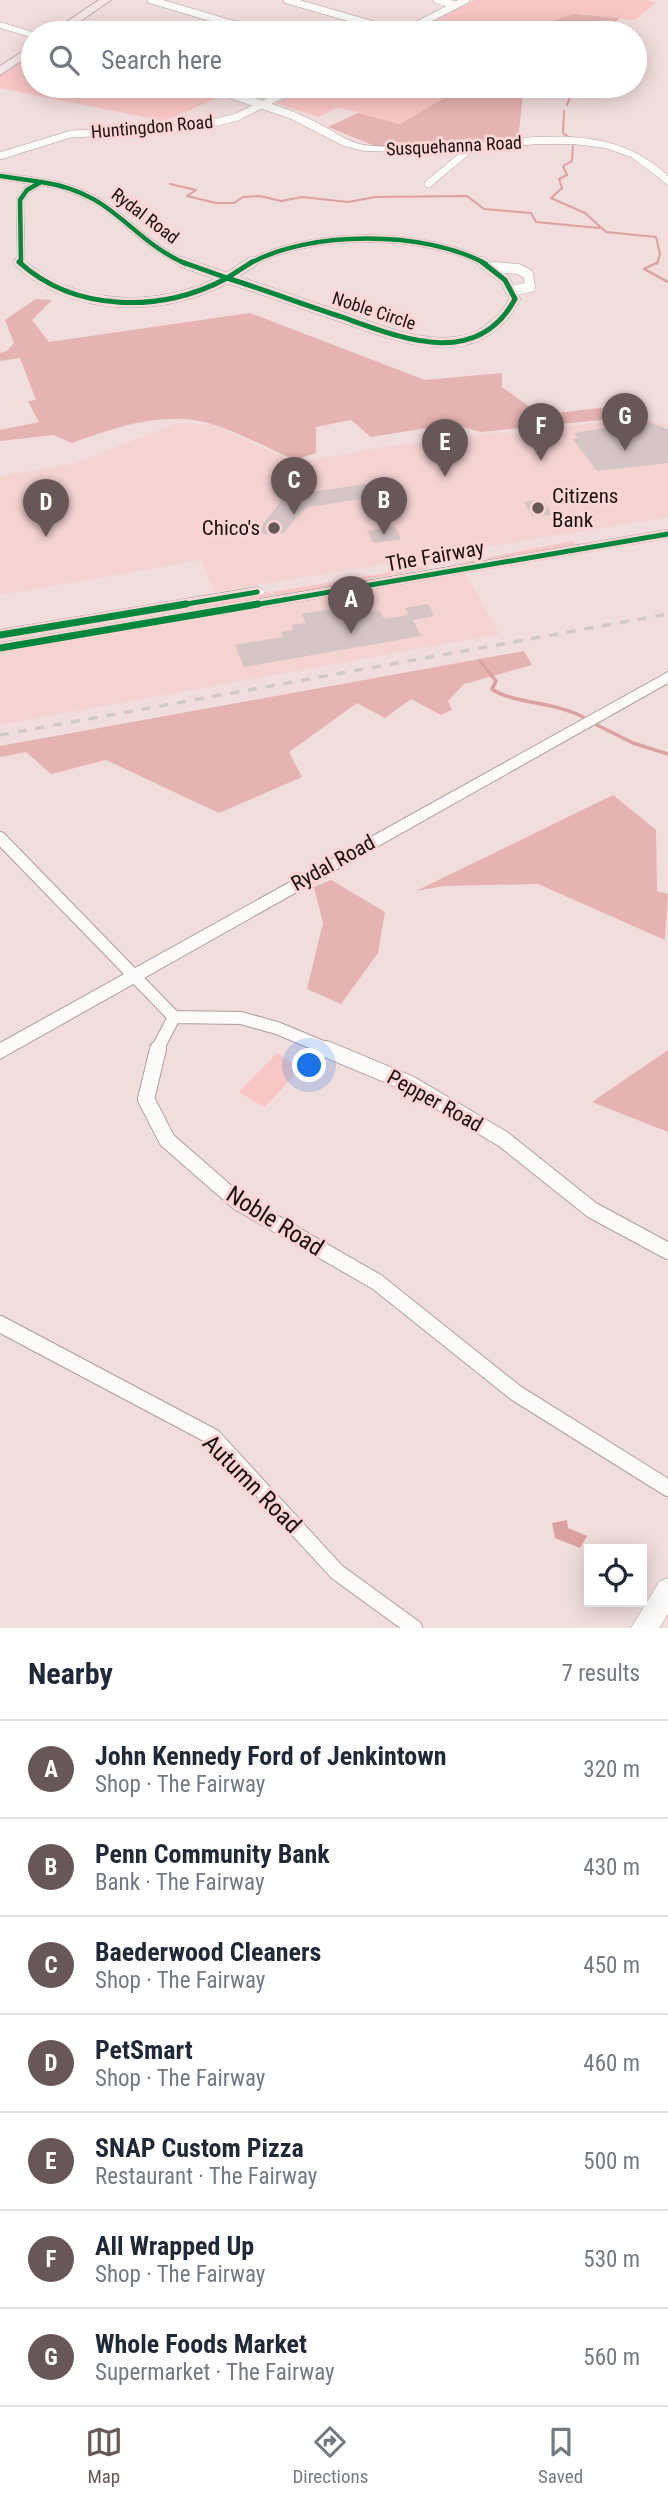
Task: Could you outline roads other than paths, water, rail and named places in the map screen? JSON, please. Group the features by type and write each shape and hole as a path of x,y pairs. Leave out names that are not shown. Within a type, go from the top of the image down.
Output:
{"highway":[{"path":"63,21 95,0"},
{"path":"74,21 106,0"},
{"path":"0,63 21,49"},
{"path":"0,71 21,56"}],"main road":[{"path":"0,24 21,31"},
{"name":"Susquehanna Road","path":"237,98 315,125 343,143 363,148 390,150 553,142 610,147 637,155 668,182"},
{"name":"The Fairway","path":"0,635 668,523"},
{"name":"The Fairway","path":"0,648 668,534"},
{"path":"644,1628 668,1591"}],"street":[{"path":"151,0 222,21"},
{"path":"288,0 360,21"},
{"path":"437,0 456,5"},
{"path":"425,21 466,0"},
{"name":"Huntingdon Road","path":"0,156 71,134 214,124 278,98"},
{"path":"428,184 474,146"},
{"name":"Rydal Road","path":"0,173 94,198 127,221 146,240 178,261 229,278"},
{"path":"41,182 27,190 20,200 19,262 32,276 55,289 95,299 128,302 166,300 229,278"},
{"name":"Noble Circle","path":"364,239 435,247 494,267 518,269 528,274 530,287 512,291 515,299 512,308 499,323 477,338 438,345 398,337 229,278 257,259 297,246 364,239"},
{"path":"494,267 512,291"},
{"name":"Rydal Road","path":"0,1052 668,677"},
{"path":"0,838 174,1017"},
{"name":"Pepper Road","path":"174,1017 241,1018 265,1024 410,1084 503,1139 592,1210 668,1251"},
{"name":"Noble Road","path":"174,1017 157,1050 146,1099 167,1140 238,1202 377,1282 516,1393 668,1488"},
{"name":"Autumn Road","path":"0,1324 213,1437 337,1572 414,1628"}],"waterway":[{"path":"567,105 570,98"},
{"path":"564,111 563,133 571,139"},
{"path":"573,146 572,161 563,166 567,175 559,179 562,188 551,198 585,213 606,232 656,237 660,254 658,262"},
{"path":"170,184 196,190 187,196 216,203 234,203 243,197 260,196 281,201 302,197 348,202 375,197 467,196 484,209 531,213 536,222 599,228"},
{"path":"658,262 644,269 668,282"},
{"path":"480,661 496,681 492,689 500,694 560,708 583,717"},
{"path":"597,725 633,743 668,754"}],"railway":[{"path":"0,735 668,614"}],"place":[{"name":"Whole Foods Market","path":"625,451"},
{"name":"All Wrapped Up","path":"541,461"},
{"name":"SNAP Custom Pizza","path":"445,477"},
{"name":"Citizens Bank","path":"538,508"},
{"name":"Baederwood Cleaners","path":"294,515"},
{"name":"Chico's","path":"274,528"},
{"name":"Penn Community Bank","path":"384,535"},
{"name":"PetSmart","path":"46,537"},
{"name":"John Kennedy Ford of Jenkintown","path":"351,634"}]}
